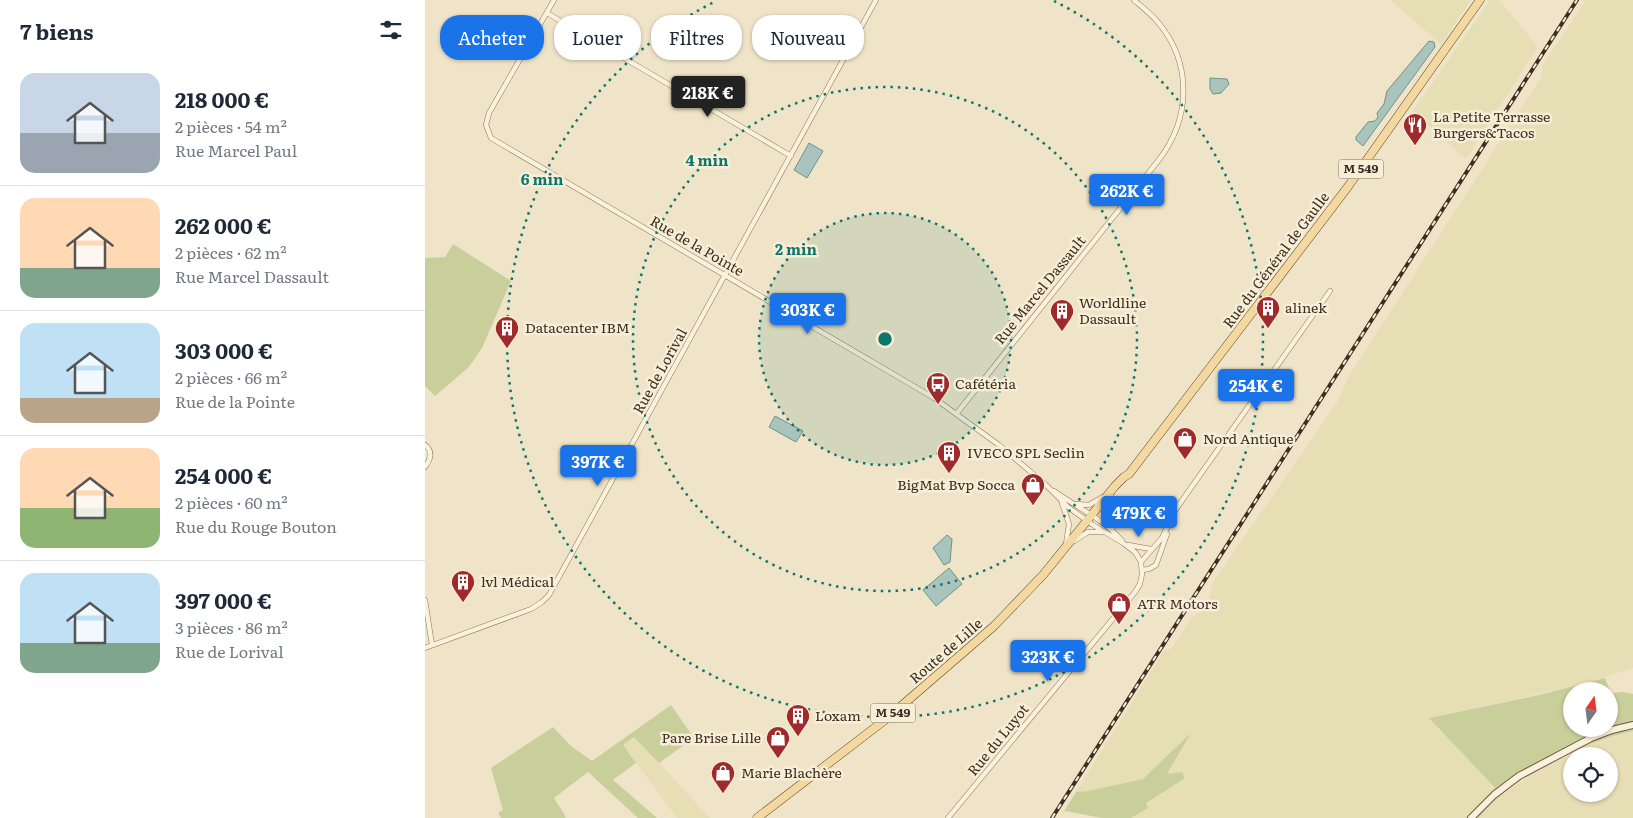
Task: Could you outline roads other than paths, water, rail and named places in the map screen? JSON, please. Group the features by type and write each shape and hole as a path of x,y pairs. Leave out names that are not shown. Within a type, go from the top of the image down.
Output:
{"main road":[{"name":"Rue du Général de Gaulle","path":"1089,518 1124,477 1123,473 1195,386 1347,188 1480,0"},
{"name":"Route de Lille","path":"757,818 885,720 968,648 1022,598 1062,553 1089,518"},
{"path":"1471,818 1500,790 1528,771 1591,738 1612,730 1633,726"}],"street":[{"path":"554,0 547,13 791,156"},
{"path":"725,275 876,0"},
{"name":"Rue Marcel Dassault","path":"957,413 1158,161 1176,132 1183,97 1182,72 1177,55 1161,26 1134,0"},
{"name":"Rue de la Pointe","path":"547,13 489,113 486,122 488,133 493,140 918,388 957,413 992,439 1048,486 1061,502 1089,518"},
{"name":"Rue de Lorival","path":"425,648 531,609 549,595 725,275"},
{"path":"1048,486 1069,501 1105,532 1135,552 1141,562 1160,540 1176,509 1329,291"},
{"path":"425,444 430,454 425,466"},
{"path":"1115,486 1106,509 1106,516 1113,531 1123,543 1151,549"},
{"path":"1069,501 1083,506 1089,505 1100,499 1115,486"},
{"path":"1061,502 1068,520 1069,530 1062,553"},
{"path":"1089,518 1113,531"},
{"path":"1142,570 1154,567 1158,561 1169,524"},
{"path":"1062,553 1084,534 1105,532"},
{"path":"1151,549 1158,561"},
{"name":"Rue du Luyot","path":"948,818 1135,592 1141,580 1141,562"},
{"path":"425,600 432,645"}],"water":[{"path":"1429,41 1434,42 1435,47 1363,146 1356,140 1356,137 1368,122 1375,121 1378,117 1377,113 1384,104 1387,91"},
{"path":"1210,78 1227,79 1229,84 1221,93 1213,94 1210,89"},
{"path":"809,143 823,151 807,178 794,170"},
{"path":"775,416 803,431 796,442 769,427"},
{"path":"947,535 952,539 950,562 944,565 933,548"},
{"path":"949,568 962,584 936,606 923,590"}],"railway":[{"path":"1052,818 1577,0"}],"place":[{"name":"La Petite Terrasse Burgers&Tacos","path":"1415,146"},
{"name":"alinek","path":"1268,329"},
{"name":"Worldline Dassault","path":"1062,332"},
{"name":"Datacenter IBM","path":"507,349"},
{"name":"Cafétéria","path":"938,405"},
{"name":"Nord Antique","path":"1185,460"},
{"name":"IVECO SPL Seclin","path":"949,474"},
{"name":"BigMat Bvp Socca","path":"1033,506"},
{"name":"lvl Médical","path":"463,603"},
{"name":"ATR Motors","path":"1119,625"},
{"name":"Loxam","path":"798,737"},
{"name":"Pare Brise Lille","path":"778,759"},
{"name":"Marie Blachère","path":"723,794"}]}
